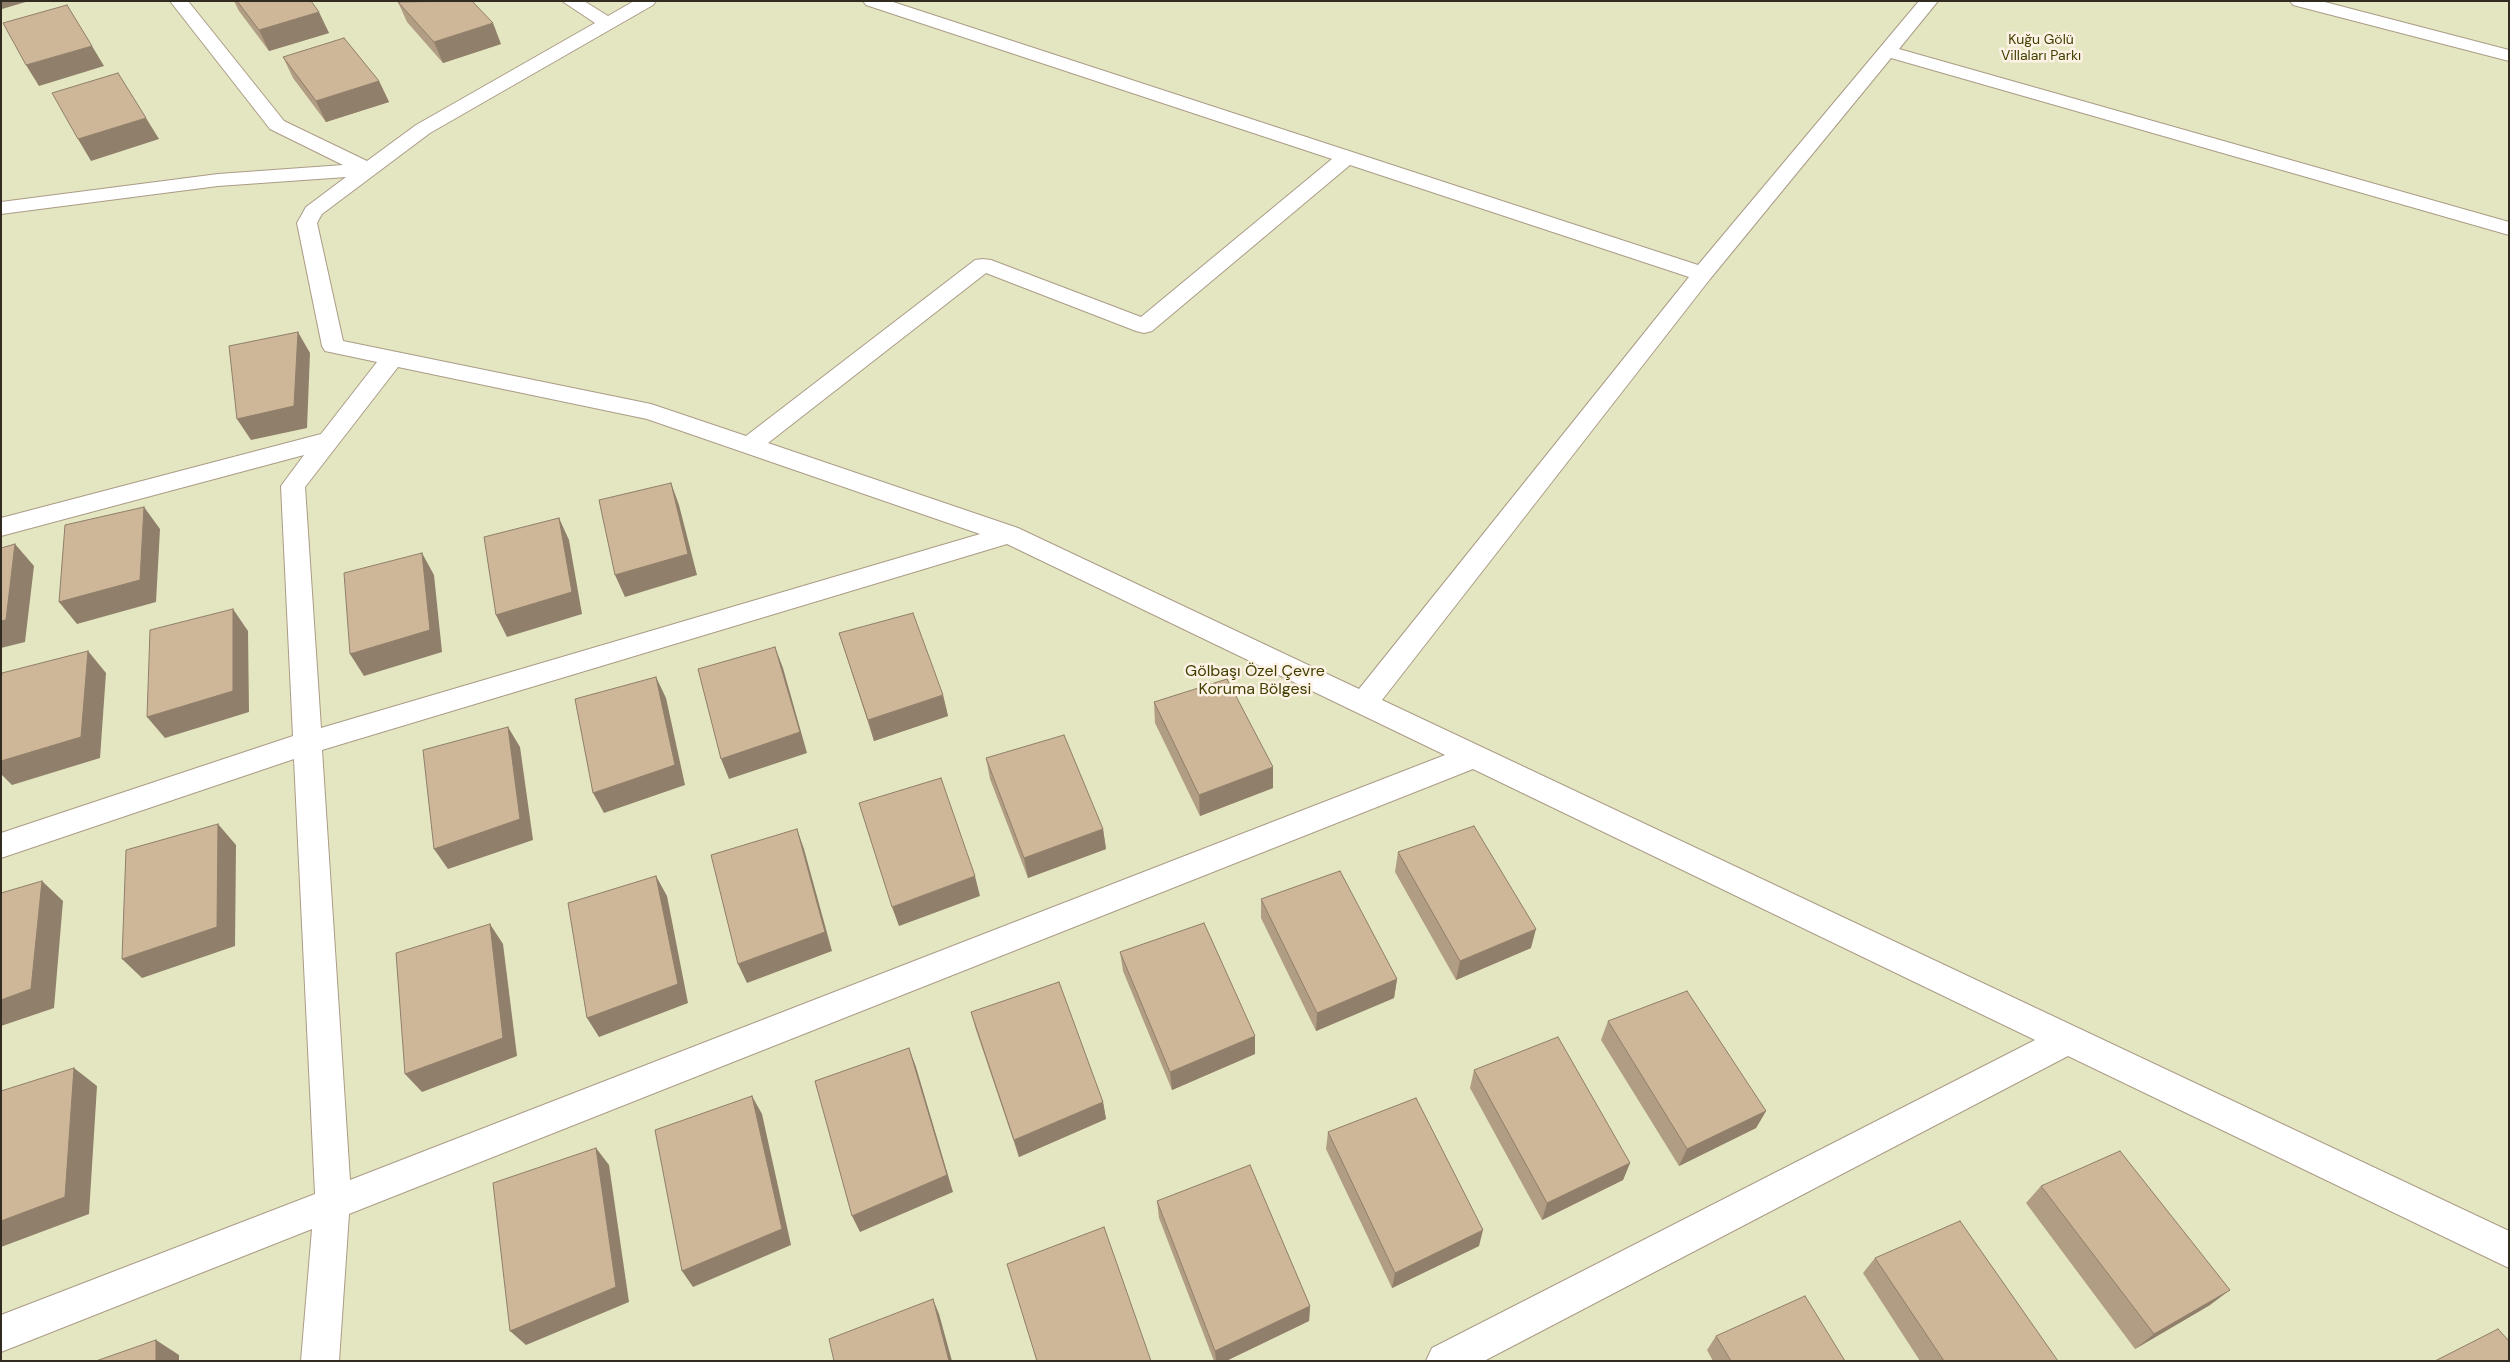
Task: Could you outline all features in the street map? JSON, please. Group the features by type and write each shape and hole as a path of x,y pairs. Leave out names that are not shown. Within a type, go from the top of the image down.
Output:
{"street":[{"path":"179,1 277,125 368,169"},
{"path":"571,1 608,23"},
{"path":"647,1 423,129 313,211 306,223 332,346 651,412 1009,534 2509,1250"},
{"path":"872,1 1702,274"},
{"path":"1364,703 1702,274 1928,1"},
{"path":"2299,1 2377,14 2509,56"},
{"path":"1887,51 2509,229"},
{"path":"749,446 983,265 1144,326 1346,157"},
{"path":"1,208 218,180 368,169"},
{"path":"320,1361 332,1180 293,486 393,358"},
{"path":"1,527 328,440"},
{"path":"1,846 307,744 1009,534"},
{"path":"1,1334 1474,756"},
{"path":"1445,1361 2069,1039"}],"green space":[{"name":"Gölbaşı Özel Çevre Koruma Bölgesi","path":"1,1 2509,1 2509,1361 1,1361"}],"building":[{"path":"237,1 311,1 319,12 259,30"},
{"path":"472,1 493,23 434,42 398,2"},
{"path":"67,5 92,46 26,65 3,23"},
{"path":"344,38 379,81 316,101 283,57"},
{"path":"118,73 146,118 78,139 52,93"},
{"path":"298,332 294,406 237,419 229,346"},
{"path":"671,483 688,554 615,575 599,500"},
{"path":"144,507 140,580 59,602 65,525"},
{"path":"559,518 572,592 496,615 484,537"},
{"path":"15,544 6,620 1,621 1,548"},
{"path":"422,553 430,630 350,654 344,573"},
{"path":"233,609 233,691 147,717 150,630"},
{"path":"913,613 943,695 868,720 839,633"},
{"path":"775,647 800,732 721,759 698,669"},
{"path":"88,651 81,737 1,761 2,673"},
{"path":"656,677 675,765 593,793 575,699"},
{"path":"1227,679 1273,767 1199,795 1154,702"},
{"path":"508,727 520,819 434,849 423,750"},
{"path":"1064,735 1103,829 1024,858 986,758"},
{"path":"941,778 975,876 892,907 859,803"},
{"path":"218,824 217,927 122,959 126,850"},
{"path":"1474,826 1536,929 1460,961 1398,852"},
{"path":"797,829 825,932 738,964 711,855"},
{"path":"1340,871 1397,979 1317,1013 1261,899"},
{"path":"656,876 678,984 587,1018 568,903"},
{"path":"42,881 31,989 1,1000 1,893"},
{"path":"1204,923 1255,1036 1170,1072 1120,952"},
{"path":"490,924 503,1038 405,1074 396,953"},
{"path":"1059,982 1103,1102 1014,1140 971,1012"},
{"path":"1687,991 1766,1111 1687,1149 1608,1021"},
{"path":"1558,1037 1630,1163 1547,1203 1474,1070"},
{"path":"909,1048 947,1175 852,1216 815,1081"},
{"path":"74,1068 65,1197 1,1221 1,1091"},
{"path":"752,1096 782,1229 682,1271 655,1130"},
{"path":"1416,1098 1483,1230 1395,1273 1328,1132"},
{"path":"596,1148 616,1287 510,1331 493,1183"},
{"path":"2120,1151 2230,1290 2154,1334 2041,1186"},
{"path":"1250,1165 1310,1306 1215,1351 1157,1201"},
{"path":"1960,1221 2058,1361 1944,1361 1875,1258"},
{"path":"1104,1227 1151,1361 1037,1361 1007,1264"},
{"path":"1805,1296 1845,1361 1731,1361 1716,1336"},
{"path":"933,1299 949,1361 834,1361 829,1339"},
{"path":"2498,1329 2509,1341 2509,1361 2435,1361"},
{"path":"156,1340 156,1361 96,1361"}],"park label":[{"name":"Kuğu Gölü Villaları Parkı","path":"2041,48"}]}
